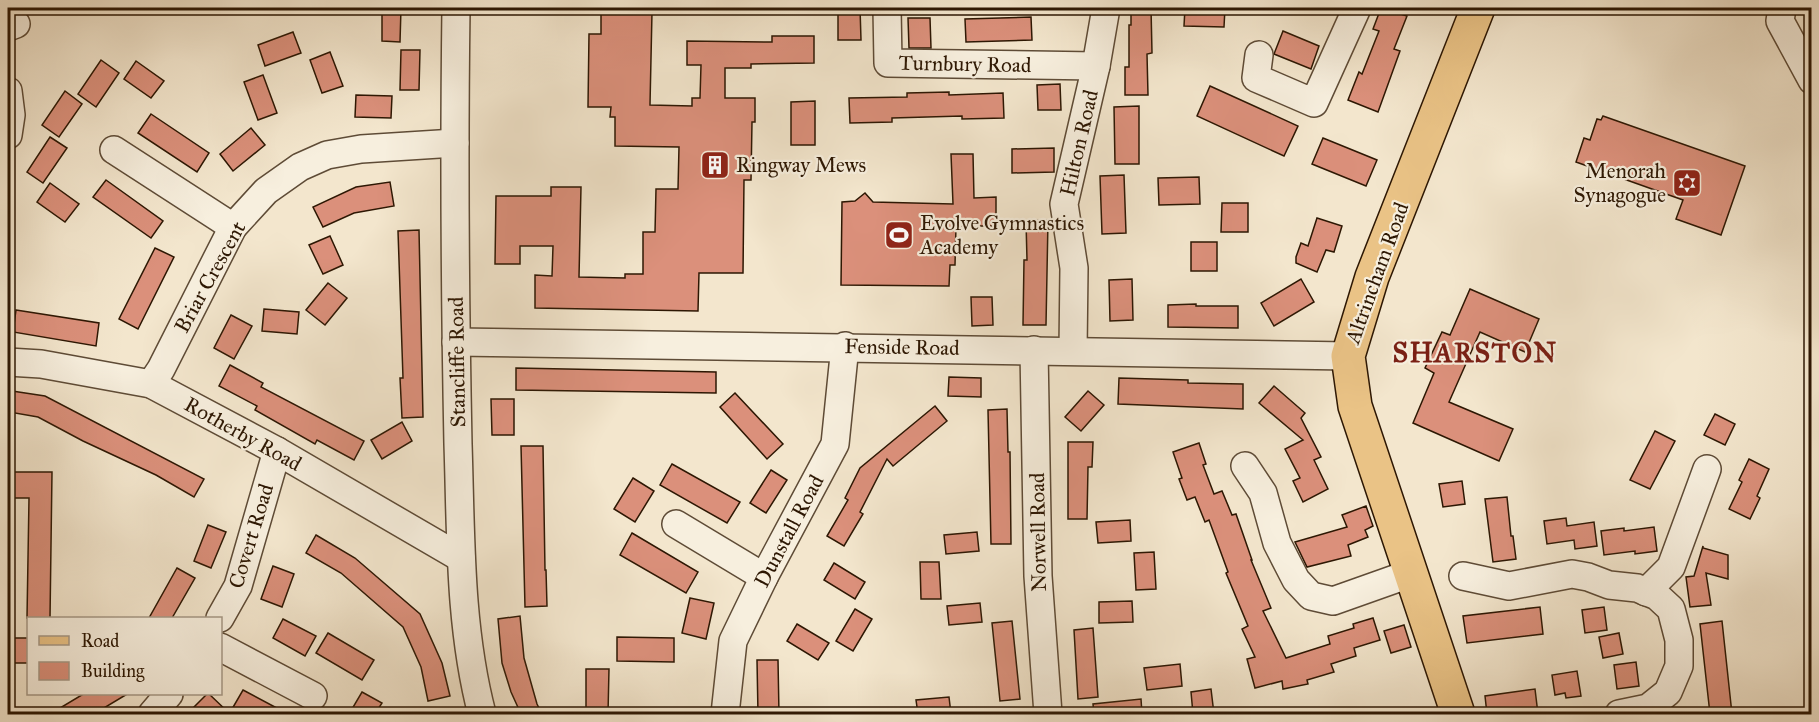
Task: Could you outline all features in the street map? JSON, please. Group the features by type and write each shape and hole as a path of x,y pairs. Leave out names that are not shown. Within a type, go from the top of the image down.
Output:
{"main road":[{"name":"Altrincham Road","path":"1458,714 1355,406 1347,356 1372,277 1478,8"}],"street":[{"name":"Stancliffe Road","path":"456,8 454,143 461,558 466,631 482,714"},
{"name":"Turnbury Road","path":"887,8 888,63 1096,66"},
{"name":"Hilton Road","path":"1073,351 1074,268 1064,204 1096,66 1106,8"},
{"path":"1253,70 1323,110 1357,8"},
{"path":"1782,8 1780,21 1812,80"},
{"path":"8,91 10,115 8,135"},
{"name":"Briar Crescent","path":"151,384 161,369 233,226 266,191 300,167 327,155 361,149 454,143"},
{"path":"114,150 233,226"},
{"name":"Fenside Road","path":"456,342 845,346 1347,356"},
{"name":"Dunstall Road","path":"725,714 733,641 764,577 835,444 845,346"},
{"name":"Norwell Road","path":"1034,350 1038,576 1048,714"},
{"name":"Rotherby Road","path":"8,362 41,364 151,384 277,451 461,558"},
{"name":"Covert Road","path":"221,617 238,586 277,451"},
{"path":"1245,466 1263,493 1277,543 1296,580 1311,596 1333,601 1412,573"},
{"path":"1646,592 1671,567 1707,469"},
{"path":"676,524 764,577"},
{"path":"1463,576 1509,586 1572,574 1609,585 1637,588 1657,596 1671,609 1679,640 1679,666 1668,692 1661,698 1648,708 1619,714"},
{"path":"222,648 313,696"},
{"path":"152,714 168,695"}],"building":[{"path":"382,8 401,8 400,42 382,41"},
{"path":"838,8 860,8 861,40 838,40"},
{"path":"1131,8 1151,8 1152,53 1147,54 1148,95 1125,95 1125,67 1129,67"},
{"path":"1185,8 1225,8 1224,27 1184,26"},
{"path":"1381,8 1407,16 1394,49 1400,51 1378,112 1348,100 1359,72 1362,74 1379,31 1373,29"},
{"name":"Ringway Mews","path":"601,11 652,12 650,105 692,106 692,98 700,98 701,65 687,65 687,41 772,42 772,36 814,36 814,63 751,64 751,68 725,68 725,98 755,98 755,122 752,122 751,180 744,180 743,273 699,273 698,311 535,308 535,275 552,276 553,246 520,246 520,264 495,264 496,196 551,196 551,187 581,187 579,277 625,278 625,274 643,274 643,232 655,232 656,189 678,189 679,147 615,146 615,117 610,117 611,107 588,107 589,34 601,34"},
{"path":"1031,17 1032,40 966,42 965,19"},
{"path":"908,18 930,18 931,48 909,48"},
{"path":"1283,31 1319,46 1311,69 1274,54"},
{"path":"293,32 301,53 265,66 258,45"},
{"path":"401,50 420,50 419,90 400,90"},
{"path":"330,52 343,86 322,93 310,60"},
{"path":"101,60 119,73 96,107 78,94"},
{"path":"136,61 164,81 151,98 124,79"},
{"path":"263,75 277,113 258,120 244,82"},
{"path":"1060,84 1061,110 1038,110 1037,85"},
{"path":"1210,86 1298,126 1284,156 1197,116"},
{"path":"65,91 82,104 59,137 42,125"},
{"path":"949,92 949,95 1003,93 1004,118 962,119 962,116 892,118 892,122 850,123 849,98 907,97 907,93"},
{"path":"356,95 392,96 391,118 355,117"},
{"path":"815,101 815,145 791,145 791,102"},
{"path":"1139,106 1139,164 1115,164 1114,107"},
{"path":"151,114 209,153 197,172 138,133"},
{"name":"Menorah Synagogue","path":"1603,116 1745,166 1721,235 1676,219 1683,200 1576,162 1584,138 1590,140 1597,119 1601,120"},
{"path":"251,128 265,145 233,171 220,154"},
{"path":"50,137 67,148 43,183 27,172"},
{"path":"1323,138 1377,160 1366,186 1312,164"},
{"path":"1054,148 1054,172 1012,173 1012,149"},
{"name":"Evolve Gymnastics Academy","path":"951,154 973,154 974,198 996,197 996,226 956,226 955,265 950,265 949,286 841,285 842,202 855,201 865,193 873,202 953,204"},
{"path":"1124,175 1126,233 1102,234 1100,176"},
{"path":"1199,177 1200,204 1159,205 1158,178"},
{"path":"106,180 163,221 151,238 93,197"},
{"path":"390,182 394,206 354,213 323,227 313,207 356,187"},
{"path":"50,183 79,204 65,222 37,202"},
{"path":"1222,203 1248,203 1248,232 1221,232"},
{"path":"1317,218 1342,226 1334,252 1326,250 1317,272 1296,263 1296,257 1301,243 1308,246"},
{"path":"1048,220 1046,325 1023,325 1024,260 1027,260 1026,221"},
{"path":"419,230 423,417 402,418 400,378 403,378 398,231"},
{"path":"330,236 343,265 323,274 309,245"},
{"path":"1191,242 1217,242 1217,271 1191,271"},
{"path":"155,248 174,257 138,329 119,319"},
{"path":"1132,279 1133,320 1110,321 1109,280"},
{"path":"1301,279 1314,302 1274,326 1261,303"},
{"path":"328,283 347,298 325,325 306,310"},
{"path":"1470,289 1539,319 1525,352 1480,332 1449,402 1513,429 1499,461 1413,423 1434,373 1425,368 1442,332 1450,335"},
{"path":"971,297 992,297 993,325 972,326"},
{"path":"1196,304 1196,306 1238,306 1238,328 1168,327 1168,305"},
{"path":"264,309 299,312 297,334 262,331"},
{"path":"16,310 99,323 96,346 13,332"},
{"path":"231,315 252,326 234,359 214,348"},
{"path":"230,365 263,383 261,387 364,441 354,460 317,440 315,444 255,410 257,406 219,386"},
{"path":"516,368 716,372 716,393 516,390"},
{"path":"949,377 981,378 981,397 948,396"},
{"path":"1119,378 1243,384 1243,409 1118,404"},
{"path":"1274,386 1305,413 1301,418 1321,457 1314,460 1328,489 1303,502 1293,481 1300,478 1285,449 1303,440 1259,403"},
{"path":"12,391 45,396 204,479 194,497 156,475 38,417 9,412"},
{"path":"1088,391 1104,405 1081,431 1065,417"},
{"path":"735,393 783,444 767,459 720,407"},
{"path":"491,399 514,399 514,435 492,435"},
{"path":"935,406 947,421 893,466 887,459 860,512 863,514 844,546 827,536 848,500 845,498 860,468"},
{"path":"1007,409 1011,544 991,544 988,410"},
{"path":"1715,414 1735,424 1725,445 1704,435"},
{"path":"402,422 412,441 382,459 371,440"},
{"path":"1655,431 1675,441 1650,489 1630,480"},
{"path":"1068,442 1093,442 1092,467 1088,467 1087,519 1068,519"},
{"path":"1199,443 1206,464 1203,465 1214,494 1222,491 1232,515 1236,514 1251,560 1271,608 1263,611 1286,658 1330,644 1328,636 1354,628 1353,624 1373,618 1380,640 1354,648 1356,656 1331,664 1334,672 1307,680 1308,684 1283,689 1282,681 1255,688 1247,659 1255,657 1242,629 1248,626 1226,573 1228,572 1209,520 1205,522 1195,497 1187,500 1179,479 1182,478 1173,452"},
{"path":"521,446 543,446 547,606 525,607"},
{"path":"1749,459 1769,469 1757,496 1760,498 1750,519 1729,509 1742,482 1739,480"},
{"path":"672,464 740,502 727,523 660,485"},
{"path":"771,470 787,480 766,513 750,503"},
{"path":"8,472 52,472 50,617 27,617 29,498 8,498"},
{"path":"633,478 654,491 635,522 614,509"},
{"path":"1462,481 1465,504 1443,507 1439,484"},
{"path":"1507,497 1516,559 1493,562 1485,499"},
{"path":"1366,506 1373,526 1365,530 1368,537 1348,545 1351,556 1307,567 1295,542 1347,527 1342,515"},
{"path":"1566,518 1567,526 1594,522 1597,546 1575,549 1574,540 1547,544 1544,521"},
{"path":"1130,520 1131,541 1098,543 1096,522"},
{"path":"208,525 226,532 211,568 194,561"},
{"path":"1654,527 1657,551 1604,555 1601,531"},
{"path":"977,532 979,551 946,554 944,535"},
{"path":"632,533 698,572 686,593 620,555"},
{"path":"316,535 355,558 420,614 442,663 450,696 428,701 421,667 403,627 341,573 306,553"},
{"path":"1703,546 1703,548 1728,555 1728,579 1706,573 1711,605 1690,607 1686,577 1694,576"},
{"path":"1154,552 1156,589 1136,590 1134,553"},
{"path":"920,562 939,562 941,599 921,599"},
{"path":"834,563 865,582 855,599 824,580"},
{"path":"273,566 294,574 282,607 261,599"},
{"path":"177,568 195,578 173,617 150,617"},
{"path":"690,598 714,603 706,639 682,633"},
{"path":"1132,601 1133,622 1099,623 1099,602"},
{"path":"980,603 982,622 949,625 947,606"},
{"path":"1540,607 1543,634 1467,643 1463,616"},
{"path":"1604,607 1607,630 1585,633 1582,610"},
{"path":"855,609 872,619 853,651 836,641"},
{"path":"520,616 524,658 542,714 521,714 502,663 498,619"},
{"path":"283,619 316,636 305,656 273,638"},
{"path":"1012,621 1020,699 1000,701 992,623"},
{"path":"1722,621 1732,714 1710,714 1700,624"},
{"path":"797,624 829,643 818,660 787,641"},
{"path":"1404,625 1411,647 1391,653 1384,631"},
{"path":"1093,628 1098,697 1078,699 1074,630"},
{"path":"328,633 374,660 362,680 316,653"},
{"path":"1619,633 1623,654 1603,658 1599,637"},
{"path":"617,637 674,638 674,662 617,661"},
{"path":"8,638 27,638 27,663 8,663"},
{"path":"757,660 778,660 779,714 758,714"},
{"path":"1636,662 1639,686 1617,689 1614,665"},
{"path":"1180,664 1182,686 1147,690 1144,668"},
{"path":"586,669 609,669 608,714 586,714"},
{"path":"1577,671 1581,696 1566,698 1565,693 1555,695 1552,675"},
{"path":"1211,689 1214,714 1193,714 1191,692"},
{"path":"1535,689 1538,714 1487,714 1485,696"},
{"path":"243,690 288,714 242,714 232,709"},
{"path":"362,692 382,703 375,714 349,714"},
{"path":"82,695 126,695 94,714 50,714"},
{"path":"206,695 210,695 230,714 187,714"},
{"path":"949,697 951,714 918,714 916,700"},
{"path":"1141,699 1142,714 1094,714 1093,704"}],"place":[{"name":"Ringway Mews","path":"715,165"},
{"name":"Menorah Synagogue","path":"1687,183"},
{"name":"Evolve Gymnastics Academy","path":"899,235"}],"district":[{"name":"SHARSTON","path":"1475,353"}]}
